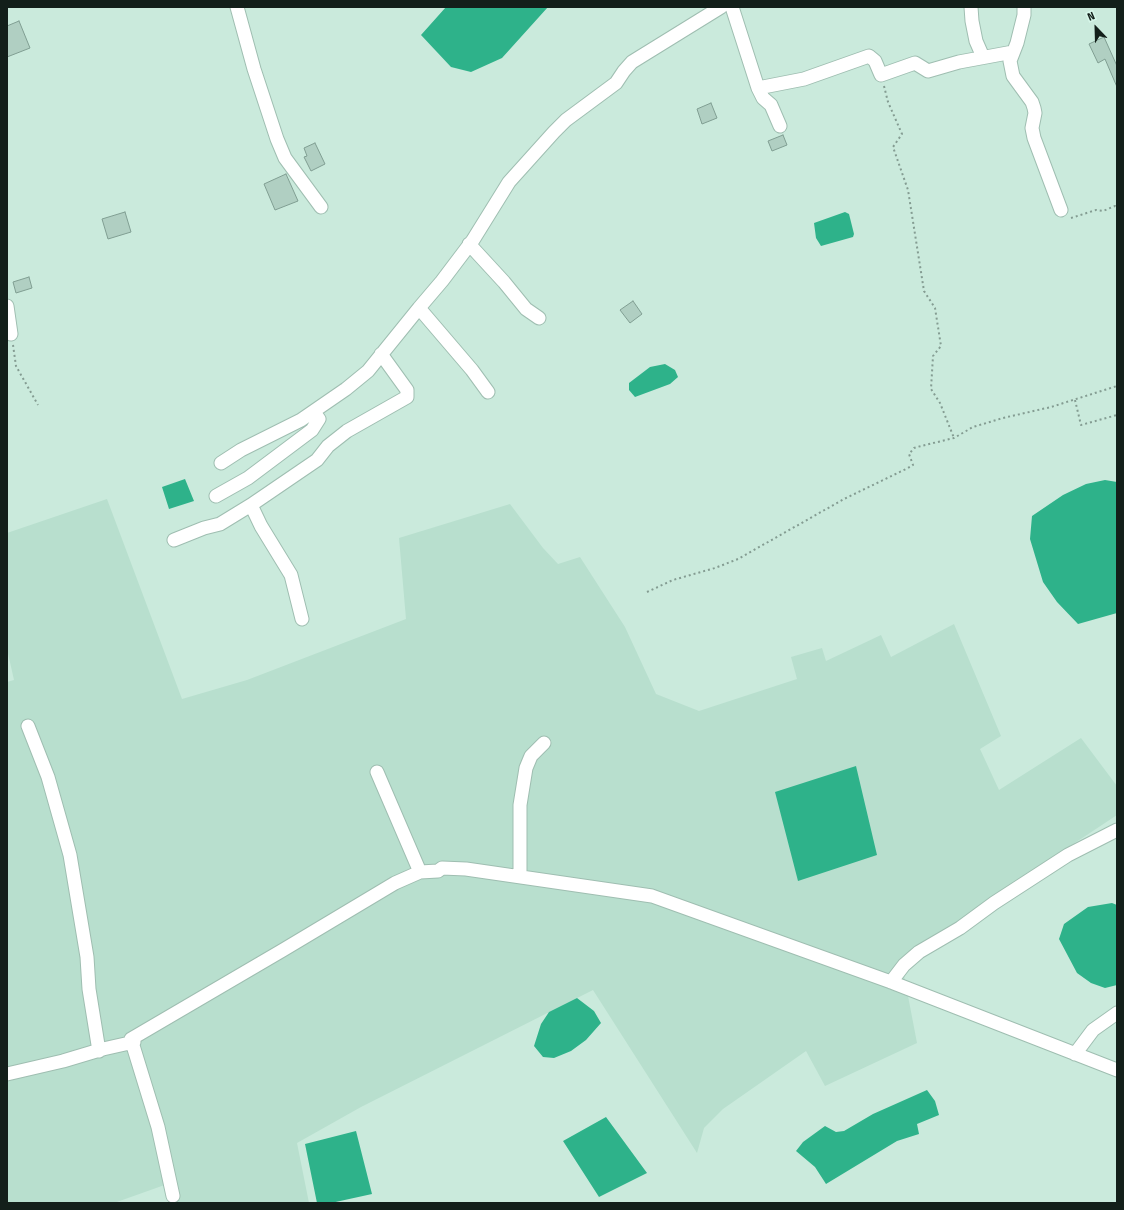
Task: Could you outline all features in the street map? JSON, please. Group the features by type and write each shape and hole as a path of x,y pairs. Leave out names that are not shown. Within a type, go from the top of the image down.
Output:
{"street":[{"path":"237,7 254,69 277,139 285,158 321,207"},
{"path":"221,463 241,450 276,434 314,412 368,371 442,281 469,244 509,182 554,132 566,120 616,84 632,62 721,7"},
{"path":"732,7 758,88 763,98 772,105 780,126"},
{"path":"971,7 976,41 983,57"},
{"path":"1024,7 1017,43 1010,61 1013,76 1032,102 1035,113 1032,128 1034,138 1061,210"},
{"path":"758,88 804,79 869,56 874,61 881,75 915,63 928,71 960,62 1013,52"},
{"path":"469,244 504,282 526,309 538,318"},
{"path":"7,306 11,334"},
{"path":"419,308 472,370 488,392"},
{"path":"174,540 204,528 220,524 251,505 317,460 328,446 347,431 407,397 407,390 381,354"},
{"path":"216,496 248,478 312,430 319,419 314,412"},
{"path":"251,505 261,526 291,575 302,620"},
{"path":"28,726 48,777 70,855 87,957 89,989 99,1051"},
{"path":"520,876 520,805 526,768 531,756 544,743"},
{"path":"377,772 420,872"},
{"path":"891,982 904,965 919,952 960,928 1068,855 1117,830"},
{"path":"131,1039 395,883 420,872 438,871 442,868 466,869 520,876 652,896 891,982 1117,1070"},
{"path":"1075,1054 1093,1030 1117,1013"},
{"path":"7,1074 134,1042 131,1039"},
{"path":"131,1039 158,1127 173,1196"}],"path":[{"path":"881,75 888,102 902,134 893,147 908,190 924,291 935,308 941,346 933,356 931,389 940,403 954,438"},
{"path":"1061,210 1064,217 1068,219 1096,210 1103,211 1115,206 1117,208"},
{"path":"11,334 16,366 38,405"},
{"path":"646,592 673,580 715,568 738,559 844,498 908,468 913,465 909,454 914,448 954,438 973,427 1003,418 1051,407 1117,386"},
{"path":"1075,400 1081,424 1117,414"}],"shaded area":[{"path":"446,7 548,7 502,58 471,72 451,67 421,35"},
{"path":"845,212 849,214 854,234 853,237 821,246 816,238 814,223"},
{"path":"665,364 675,370 678,377 670,384 635,397 629,390 629,383 650,367"},
{"path":"185,479 194,501 169,509 162,487"},
{"path":"1105,480 1117,482 1117,613 1078,624 1057,602 1043,582 1030,539 1032,516 1063,495 1086,484"},
{"path":"107,499 182,699 247,680 406,619 399,538 510,504 543,548 558,564 580,557 625,627 656,694 699,711 797,679 791,657 822,648 826,661 881,635 891,657 954,624 1001,736 980,749 999,790 1081,738 1117,786 1117,815 1037,868 912,963 904,975 917,1043 825,1086 806,1051 723,1109 704,1128 697,1153 593,990 361,1107 297,1143 309,1203 178,1203 173,1182 114,1203 7,1203 7,682 14,680 7,649 7,533"},
{"path":"856,766 877,855 798,881 775,792"},
{"path":"1112,903 1117,905 1117,985 1105,988 1091,983 1077,973 1059,939 1064,924 1088,907"},
{"path":"577,998 594,1011 601,1023 586,1040 571,1051 554,1058 543,1057 534,1046 541,1024 549,1012"},
{"path":"927,1090 935,1101 939,1115 917,1124 919,1134 897,1141 826,1184 815,1167 796,1151 803,1142 825,1126 836,1132 844,1131 873,1114"},
{"path":"606,1117 647,1173 599,1197 563,1141"},
{"path":"356,1131 372,1194 331,1203 317,1203 305,1144"}],"building":[{"path":"19,21 30,48 7,57 7,26"},
{"path":"1104,37 1117,66 1117,87 1105,59 1098,63 1089,44"},
{"path":"711,103 717,118 702,124 697,109"},
{"path":"783,135 787,145 772,151 768,141"},
{"path":"315,143 325,164 311,171 304,157 307,156 304,148"},
{"path":"286,174 298,201 275,210 264,184"},
{"path":"125,212 131,232 108,239 102,219"},
{"path":"29,277 32,288 16,293 13,282"},
{"path":"633,301 642,314 630,323 620,310"}]}
